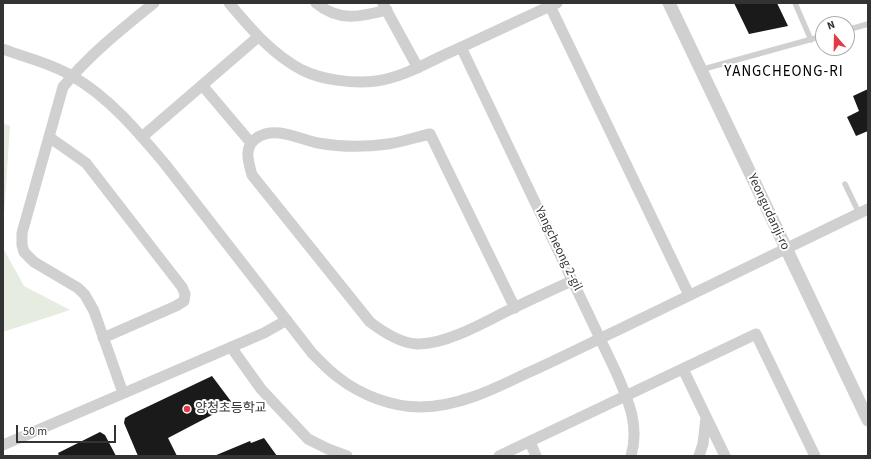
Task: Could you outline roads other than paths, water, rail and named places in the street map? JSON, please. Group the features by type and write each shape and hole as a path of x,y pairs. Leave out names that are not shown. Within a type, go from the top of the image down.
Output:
{"street":[{"path":"123,393 94,311 85,295 78,288 34,262 24,252 22,245 22,234 63,87 72,76 105,44 154,3"},
{"path":"229,3 258,37 276,53 303,70 326,78 349,81 377,81 404,74 554,4 689,295"},
{"path":"316,3 334,13 349,17 362,16 385,6 418,68"},
{"name":"Yeongudanji-ro","path":"669,3 868,420"},
{"path":"142,137 258,37"},
{"name":"Yangcheong 2-gil","path":"461,47 600,338 631,407 634,426 631,456"},
{"path":"3,49 55,67 72,76 96,92 114,108 142,137 312,353 338,378 355,389 400,405 420,407 450,404 472,398 531,372 863,211"},
{"path":"202,85 251,142"},
{"path":"515,308 430,134 389,144 361,146 318,143 272,132 259,136 251,142 247,151 248,162 252,175 366,317 382,330 398,339 417,344 439,341 471,329 515,308 572,280"},
{"path":"49,137 86,163 182,287 185,294 184,301 176,306 103,338"},
{"path":"3,445 264,333 287,320"},
{"path":"499,456 756,334 815,456"},
{"path":"231,347 261,389 308,439 347,456"},
{"path":"683,369 724,456"},
{"path":"699,456 703,444 706,417"},
{"path":"530,442 536,456"},
{"path":"318,456 319,445"}],"lane":[{"path":"795,3 811,40"},
{"path":"855,28 868,24"},
{"path":"700,70 815,39"},
{"path":"845,184 863,211"}],"place":[{"name":"양청초등학교","path":"187,409"}],"district":[{"name":"YANGCHEONG-RI","path":"784,73"}]}
